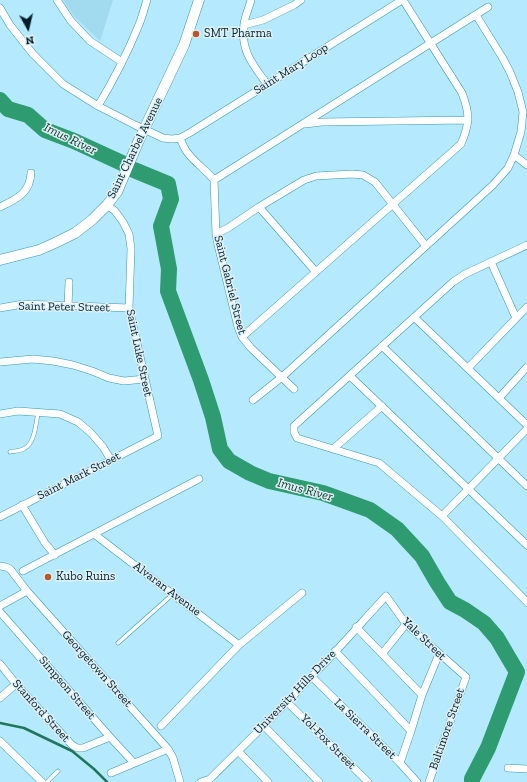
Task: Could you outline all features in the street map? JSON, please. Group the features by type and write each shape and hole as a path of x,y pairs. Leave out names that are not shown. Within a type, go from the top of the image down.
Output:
{"street":[{"path":"57,0 71,21 90,41 122,62"},
{"path":"98,106 111,85 122,62 138,26 146,0"},
{"name":"Saint Charbel Avenue","path":"0,260 39,250 75,233 92,220 117,192 144,129 184,45 199,0"},
{"path":"251,0 244,25 244,45 250,60 267,84"},
{"path":"244,25 263,20 294,5 300,0"},
{"path":"242,337 461,144 466,132 468,120 467,107 462,93 402,0"},
{"name":"Saint Mary Loop","path":"180,138 402,0"},
{"path":"0,8 10,25 33,54 64,84 98,106 163,138 180,138 188,153 210,174 214,180 488,7"},
{"path":"253,400 282,377 493,186 508,168 522,132 523,112 518,92 510,72 476,15"},
{"path":"304,124 322,122 468,120"},
{"path":"514,155 527,165"},
{"path":"0,207 20,196 29,186 31,173"},
{"path":"216,234 304,180 316,176 352,174 363,175 375,182 426,246"},
{"name":"Saint Gabriel Street","path":"214,180 216,234 238,327 242,337 251,348 294,390"},
{"name":"Saint Luke Street","path":"107,205 123,222 129,234 131,249 129,308 158,436"},
{"path":"259,207 316,272"},
{"path":"527,245 465,274 453,282 294,426 294,432 297,438 379,463 442,516 527,602"},
{"path":"490,262 516,318"},
{"path":"68,306 69,282"},
{"name":"Saint Peter Street","path":"0,308 23,304 129,308"},
{"path":"468,368 527,307"},
{"path":"414,317 527,425"},
{"path":"382,346 527,486"},
{"path":"0,362 33,359 53,361 73,365 109,378 124,381 145,379"},
{"path":"498,398 527,367"},
{"path":"350,376 527,545"},
{"path":"332,449 382,406"},
{"path":"0,414 18,412 60,414 78,422 91,433 103,447 110,460"},
{"path":"442,516 527,429"},
{"name":"Saint Mark Street","path":"0,516 158,436"},
{"path":"23,571 199,479"},
{"path":"22,505 45,543 55,555"},
{"name":"Alvaran Avenue","path":"94,534 239,645"},
{"name":"Georgetown Street","path":"0,566 10,569 27,591 168,749 173,758 180,782"},
{"path":"0,606 27,591"},
{"path":"161,726 239,645 302,593"},
{"name":"Yale Street","path":"386,596 406,624 466,677"},
{"name":"University Hills Drive","path":"201,782 211,781 238,751 312,677 356,627 386,596"},
{"name":"Simpson Street","path":"0,612 134,763"},
{"path":"382,654 406,624"},
{"path":"356,627 422,695"},
{"path":"335,652 411,731"},
{"path":"400,763 422,695 439,654"},
{"name":"Stanford Street","path":"0,664 16,684 72,745 77,748 83,748 110,737"},
{"name":"La Sierra Street","path":"312,677 400,763 417,782"},
{"name":"Baltimore Street","path":"429,782 466,677"},
{"path":"0,698 16,684"},
{"name":"Yol-Fox Street","path":"287,702 368,782"},
{"path":"264,726 320,782"},
{"path":"0,741 42,782"},
{"path":"112,773 168,749"},
{"path":"238,751 268,782"},
{"path":"508,768 527,769"}],"lane":[{"path":"10,452 26,448 30,444 36,427 38,412"},
{"path":"118,643 173,594"},
{"path":"47,782 58,771"}],"shaded area":[{"path":"63,0 113,0 100,41 75,17"}],"waterway":[{"name":"Imus River","path":"0,100 8,109 28,115 45,130 74,141 122,163"},
{"name":"Imus River","path":"134,170 168,184 171,199 161,226 169,269 168,291 201,380 213,417 220,449 229,461 250,473 269,481 323,493 370,510 397,529 422,556 450,602 484,623 497,638 517,672 488,748 472,779 472,782"},
{"path":"0,723 24,728 72,751 107,782"}],"place":[{"name":"SMT Pharma","path":"196,34"},
{"name":"Kubo Ruins","path":"48,577"}]}
